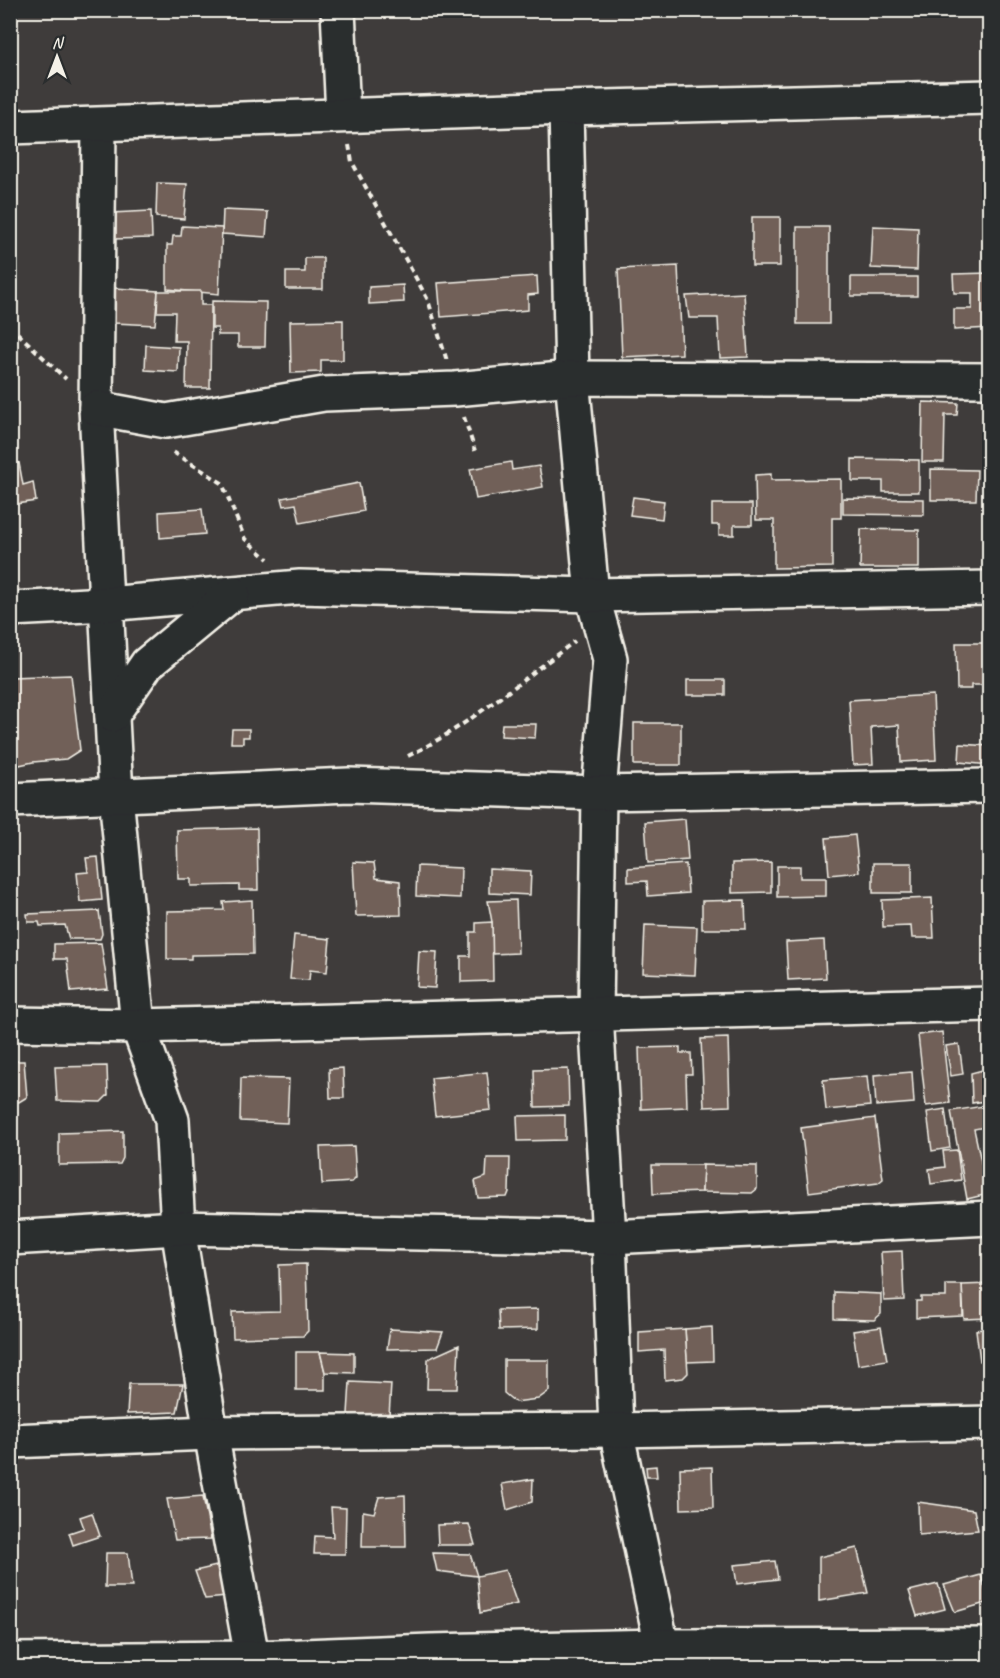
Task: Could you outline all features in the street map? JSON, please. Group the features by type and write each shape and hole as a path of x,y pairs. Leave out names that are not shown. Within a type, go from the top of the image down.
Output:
{"street":[{"path":"338,10 343,115"},
{"path":"10,127 99,126 566,108 990,97"},
{"path":"566,108 572,378 596,609 610,659 599,794 596,1014 609,1237 616,1431 663,1657"},
{"path":"99,126 96,408 116,795 138,1026 172,1120 178,1228 211,1433 253,1663"},
{"path":"96,408 166,421 324,394 455,389 572,378 990,380"},
{"path":"10,609 107,604 300,587 596,609 990,588"},
{"path":"112,715 147,664 233,593"},
{"path":"10,800 348,785 599,794 990,786"},
{"path":"10,1024 138,1026 990,1004"},
{"path":"10,1238 178,1228 609,1237 990,1218"},
{"path":"10,1441 211,1433 616,1431 990,1423"},
{"path":"10,1660 253,1663 430,1651 663,1657 990,1645"}],"path":[{"path":"343,115 352,162 428,300 475,451"},
{"path":"10,326 96,408"},
{"path":"165,447 222,483 245,538 300,587"},
{"path":"398,761 427,746 466,720 596,609"}],"building":[{"path":"157,183 187,184 184,219 156,217"},
{"path":"223,210 268,212 266,237 222,234"},
{"path":"151,211 152,238 112,239 111,213"},
{"path":"752,217 780,217 780,266 752,266"},
{"path":"182,226 222,228 219,294 167,289 167,245 172,245 173,236 181,236"},
{"path":"873,226 918,228 917,270 871,268"},
{"path":"797,227 829,227 829,324 797,324"},
{"path":"305,258 323,258 323,289 286,289 286,272 305,272"},
{"path":"678,266 682,354 622,357 618,269"},
{"path":"990,273 990,328 954,330 954,309 972,309 972,293 954,293 953,274"},
{"path":"537,276 538,294 528,295 528,310 441,317 438,283"},
{"path":"851,277 917,277 917,296 851,296"},
{"path":"403,285 404,302 369,304 369,287"},
{"path":"115,288 158,291 155,325 114,323"},
{"path":"158,291 201,291 201,305 211,305 210,388 186,388 187,341 174,341 175,312 157,312"},
{"path":"744,293 748,357 720,358 718,318 689,318 686,296"},
{"path":"212,301 266,302 265,347 238,347 238,335 218,335 218,328 212,328"},
{"path":"343,320 343,360 321,360 321,372 291,373 290,321"},
{"path":"146,345 179,347 178,372 145,370"},
{"path":"923,402 958,403 957,415 945,415 944,462 922,462"},
{"path":"852,459 919,460 919,492 883,492 883,481 852,481"},
{"path":"511,462 512,470 539,466 543,487 476,499 470,469"},
{"path":"19,463 23,485 33,482 36,501 10,505 10,465"},
{"path":"931,469 977,470 976,500 931,500"},
{"path":"771,474 771,480 841,479 841,518 832,518 832,567 774,568 774,520 756,520 755,475"},
{"path":"359,483 364,511 300,523 296,504 284,506 282,498"},
{"path":"633,497 664,501 662,519 630,515"},
{"path":"843,498 924,499 924,515 843,514"},
{"path":"712,504 752,504 752,525 734,525 734,535 719,535 719,525 712,525"},
{"path":"202,509 205,534 160,538 159,512"},
{"path":"861,529 919,530 919,568 860,568"},
{"path":"956,643 990,643 990,685 971,685 971,689 957,689"},
{"path":"71,675 80,750 66,759 10,767 10,677"},
{"path":"687,680 725,680 725,695 687,695"},
{"path":"933,695 936,760 901,762 899,725 871,727 873,764 853,765 849,700"},
{"path":"634,723 681,723 681,765 634,765"},
{"path":"502,724 536,724 535,738 501,736"},
{"path":"232,729 249,729 249,737 243,737 243,743 231,743"},
{"path":"960,744 990,746 990,765 959,762"},
{"path":"685,819 688,860 648,863 645,822"},
{"path":"257,828 258,890 239,890 239,885 191,886 191,879 178,879 177,830"},
{"path":"855,835 859,872 829,875 826,838"},
{"path":"98,857 102,900 80,902 77,873 88,872 86,858"},
{"path":"353,862 374,863 376,878 400,881 401,915 356,916"},
{"path":"771,862 771,892 732,893 732,863"},
{"path":"873,863 912,863 912,893 873,893"},
{"path":"686,864 688,893 648,896 647,881 628,882 628,868"},
{"path":"417,866 461,868 460,898 416,896"},
{"path":"777,866 800,866 800,878 826,878 826,896 777,897"},
{"path":"489,869 531,871 530,895 489,893"},
{"path":"932,898 934,938 912,938 911,926 883,927 882,900"},
{"path":"252,900 253,954 191,955 191,959 167,959 167,911 224,910 223,902"},
{"path":"516,900 518,953 491,954 492,922 488,901"},
{"path":"745,900 746,929 702,929 702,901"},
{"path":"99,911 102,934 100,939 69,939 65,925 40,926 39,922 28,922 27,914"},
{"path":"492,922 493,981 461,982 461,956 470,956 470,932 476,932 476,923"},
{"path":"645,925 697,927 695,975 643,973"},
{"path":"294,935 330,939 327,972 310,970 309,980 290,979"},
{"path":"824,940 826,978 788,980 786,942"},
{"path":"101,943 108,989 71,992 67,959 54,959 54,944"},
{"path":"419,951 437,952 435,988 417,987"},
{"path":"942,1032 950,1103 926,1106 918,1035"},
{"path":"728,1038 730,1106 704,1107 701,1039"},
{"path":"959,1044 963,1074 951,1076 946,1046"},
{"path":"680,1047 680,1053 691,1053 692,1074 686,1074 687,1107 641,1109 639,1048"},
{"path":"10,1061 24,1061 27,1097 19,1102 10,1101"},
{"path":"107,1066 108,1095 101,1102 57,1101 55,1067"},
{"path":"343,1068 344,1098 330,1098 329,1069"},
{"path":"990,1068 990,1100 972,1103 971,1073"},
{"path":"568,1069 569,1106 535,1107 534,1070"},
{"path":"487,1072 491,1110 435,1116 431,1078"},
{"path":"912,1072 914,1103 876,1106 874,1075"},
{"path":"867,1076 870,1106 826,1110 823,1080"},
{"path":"241,1078 289,1079 287,1123 240,1121"},
{"path":"990,1105 990,1126 974,1129 988,1194 967,1199 951,1111"},
{"path":"945,1109 950,1148 932,1151 927,1112"},
{"path":"565,1115 565,1140 518,1141 517,1116"},
{"path":"875,1118 883,1179 878,1183 809,1192 801,1128"},
{"path":"123,1131 123,1158 120,1164 59,1165 59,1133"},
{"path":"354,1146 356,1178 352,1182 322,1184 320,1147"},
{"path":"957,1150 961,1180 931,1184 929,1169 945,1167 943,1151"},
{"path":"487,1158 510,1158 507,1197 478,1198 475,1181 486,1177"},
{"path":"652,1165 703,1165 702,1192 653,1194"},
{"path":"703,1165 757,1166 757,1189 752,1193 702,1192"},
{"path":"902,1251 904,1300 884,1301 881,1252"},
{"path":"306,1264 308,1331 303,1336 233,1338 232,1312 280,1311 279,1265"},
{"path":"990,1284 990,1318 964,1319 962,1285"},
{"path":"946,1285 962,1285 963,1316 916,1318 916,1301 921,1301 921,1297 946,1297"},
{"path":"834,1292 881,1294 881,1314 874,1320 834,1319"},
{"path":"538,1309 538,1329 499,1330 498,1310"},
{"path":"712,1327 713,1361 687,1362 685,1329"},
{"path":"881,1327 887,1360 858,1365 853,1331"},
{"path":"990,1328 990,1360 980,1361 976,1330"},
{"path":"390,1329 443,1332 437,1348 387,1349"},
{"path":"685,1329 688,1373 683,1378 665,1380 664,1350 639,1352 639,1332"},
{"path":"459,1345 457,1389 427,1389 428,1359"},
{"path":"296,1352 320,1352 325,1372 325,1390 296,1390"},
{"path":"320,1352 354,1353 354,1373 325,1372"},
{"path":"504,1360 549,1360 549,1391 538,1399 515,1402 504,1393"},
{"path":"350,1382 391,1384 389,1416 348,1414"},
{"path":"129,1384 183,1384 177,1412 127,1414"},
{"path":"656,1466 657,1477 647,1477 646,1467"},
{"path":"712,1467 713,1508 681,1509 680,1468"},
{"path":"533,1479 532,1502 507,1510 502,1484"},
{"path":"405,1495 406,1547 362,1547 363,1511 374,1513 379,1497"},
{"path":"203,1496 211,1539 175,1540 167,1499"},
{"path":"918,1502 974,1510 978,1530 919,1535"},
{"path":"331,1507 346,1508 345,1554 314,1554 315,1536 333,1537"},
{"path":"92,1513 100,1536 73,1545 69,1533 84,1528 80,1517"},
{"path":"469,1524 475,1545 438,1545 437,1525"},
{"path":"857,1548 868,1593 819,1601 819,1557"},
{"path":"106,1553 128,1553 132,1587 105,1587"},
{"path":"433,1553 470,1554 477,1576 437,1571"},
{"path":"775,1561 778,1579 737,1584 734,1565"},
{"path":"225,1564 227,1597 205,1599 195,1571"},
{"path":"505,1570 517,1604 480,1613 477,1576"},
{"path":"981,1575 989,1602 955,1612 944,1585"},
{"path":"938,1584 945,1609 917,1616 909,1591"}]}
